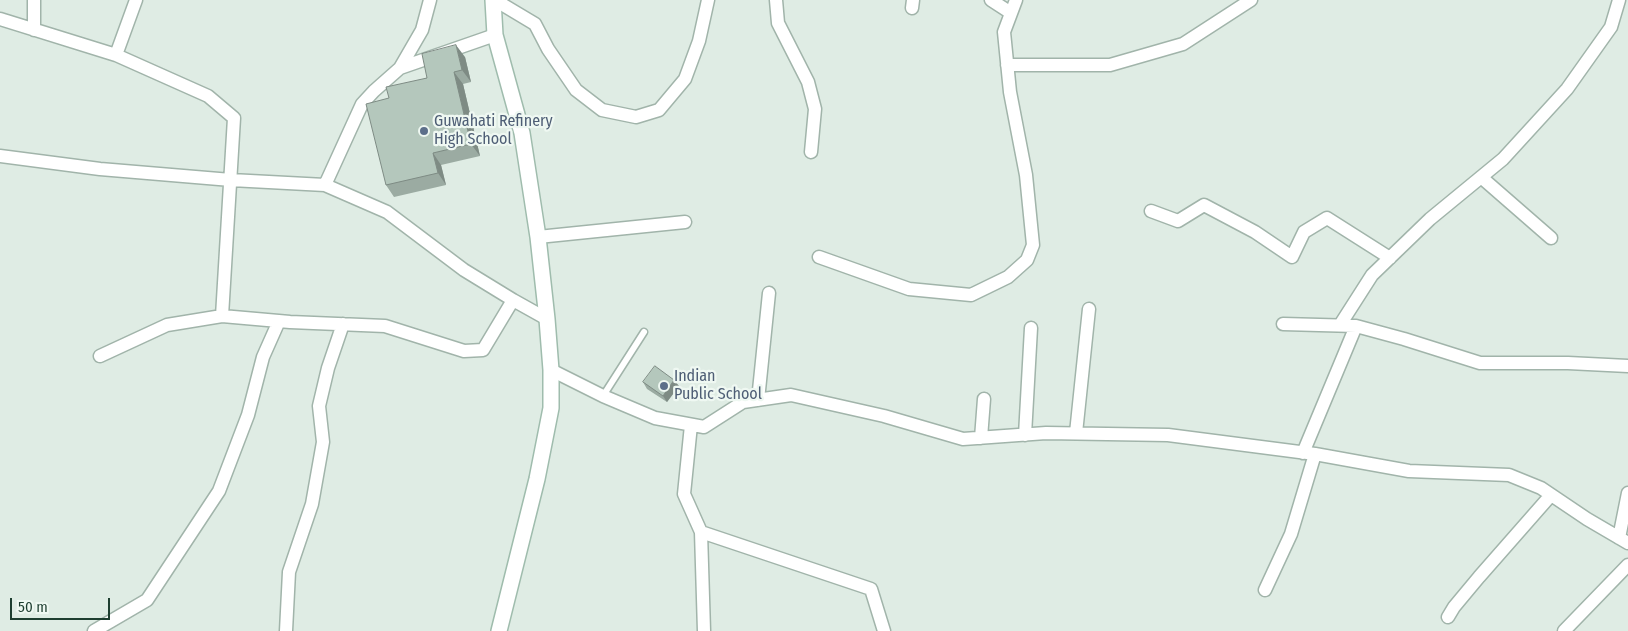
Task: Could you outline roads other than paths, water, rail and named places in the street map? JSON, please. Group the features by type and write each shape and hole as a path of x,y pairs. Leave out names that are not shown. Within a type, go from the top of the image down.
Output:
{"street":[{"path":"34,0 34,30"},
{"path":"116,56 136,0"},
{"path":"325,185 362,104 400,68 422,30 430,0"},
{"path":"494,0 535,24 548,49 576,90 602,110 636,117 659,110 685,79 698,41 708,0"},
{"path":"494,0 495,35 522,133 538,237 551,370 551,408 548,426 537,479 498,631"},
{"path":"776,0 778,23 808,82 815,109 811,152"},
{"path":"991,0 1011,13"},
{"path":"819,257 909,289 971,296 1008,277 1027,260 1033,245 1026,174 1010,92 1004,32 1016,0"},
{"path":"1007,65 1110,65 1183,44 1251,0"},
{"path":"1340,325 1372,275 1430,219 1503,159 1567,89 1611,27 1619,0"},
{"path":"0,19 116,56 208,96 234,118 232,180 222,316"},
{"path":"400,68 495,35"},
{"path":"0,156 100,170 325,185 387,212 464,270 547,319"},
{"path":"1481,177 1551,238"},
{"path":"1151,211 1178,221 1204,205 1255,232 1292,257 1304,232 1327,218 1390,258"},
{"path":"538,237 685,222"},
{"path":"758,400 769,293"},
{"path":"100,356 167,325 222,316 279,321 385,326 464,351 483,350 513,300"},
{"path":"1076,433 1089,309"},
{"path":"94,631 147,600 219,491 248,415 264,357 279,321"},
{"path":"286,631 289,572 312,504 323,442 319,406 328,368 343,324"},
{"path":"1283,324 1356,326 1480,363 1568,363 1628,366"},
{"path":"1265,590 1291,534 1309,453 1356,326"},
{"path":"1025,434 1031,328"},
{"path":"551,370 603,396 655,418 704,427 743,402 791,395 884,416 964,439 1046,433 1168,435 1309,453 1410,472 1509,475 1541,488 1624,540 1628,493"},
{"path":"981,438 984,399"},
{"path":"692,425 684,494 701,532 704,631"},
{"path":"1448,617 1454,606 1472,584 1551,495"},
{"path":"701,532 871,589 884,631"},
{"path":"1564,631 1628,565"}],"lane":[{"path":"603,396 644,332"}],"place":[{"name":"Guwahati Refinery High School","path":"424,131"},
{"name":"Indian Public School","path":"664,386"}]}
